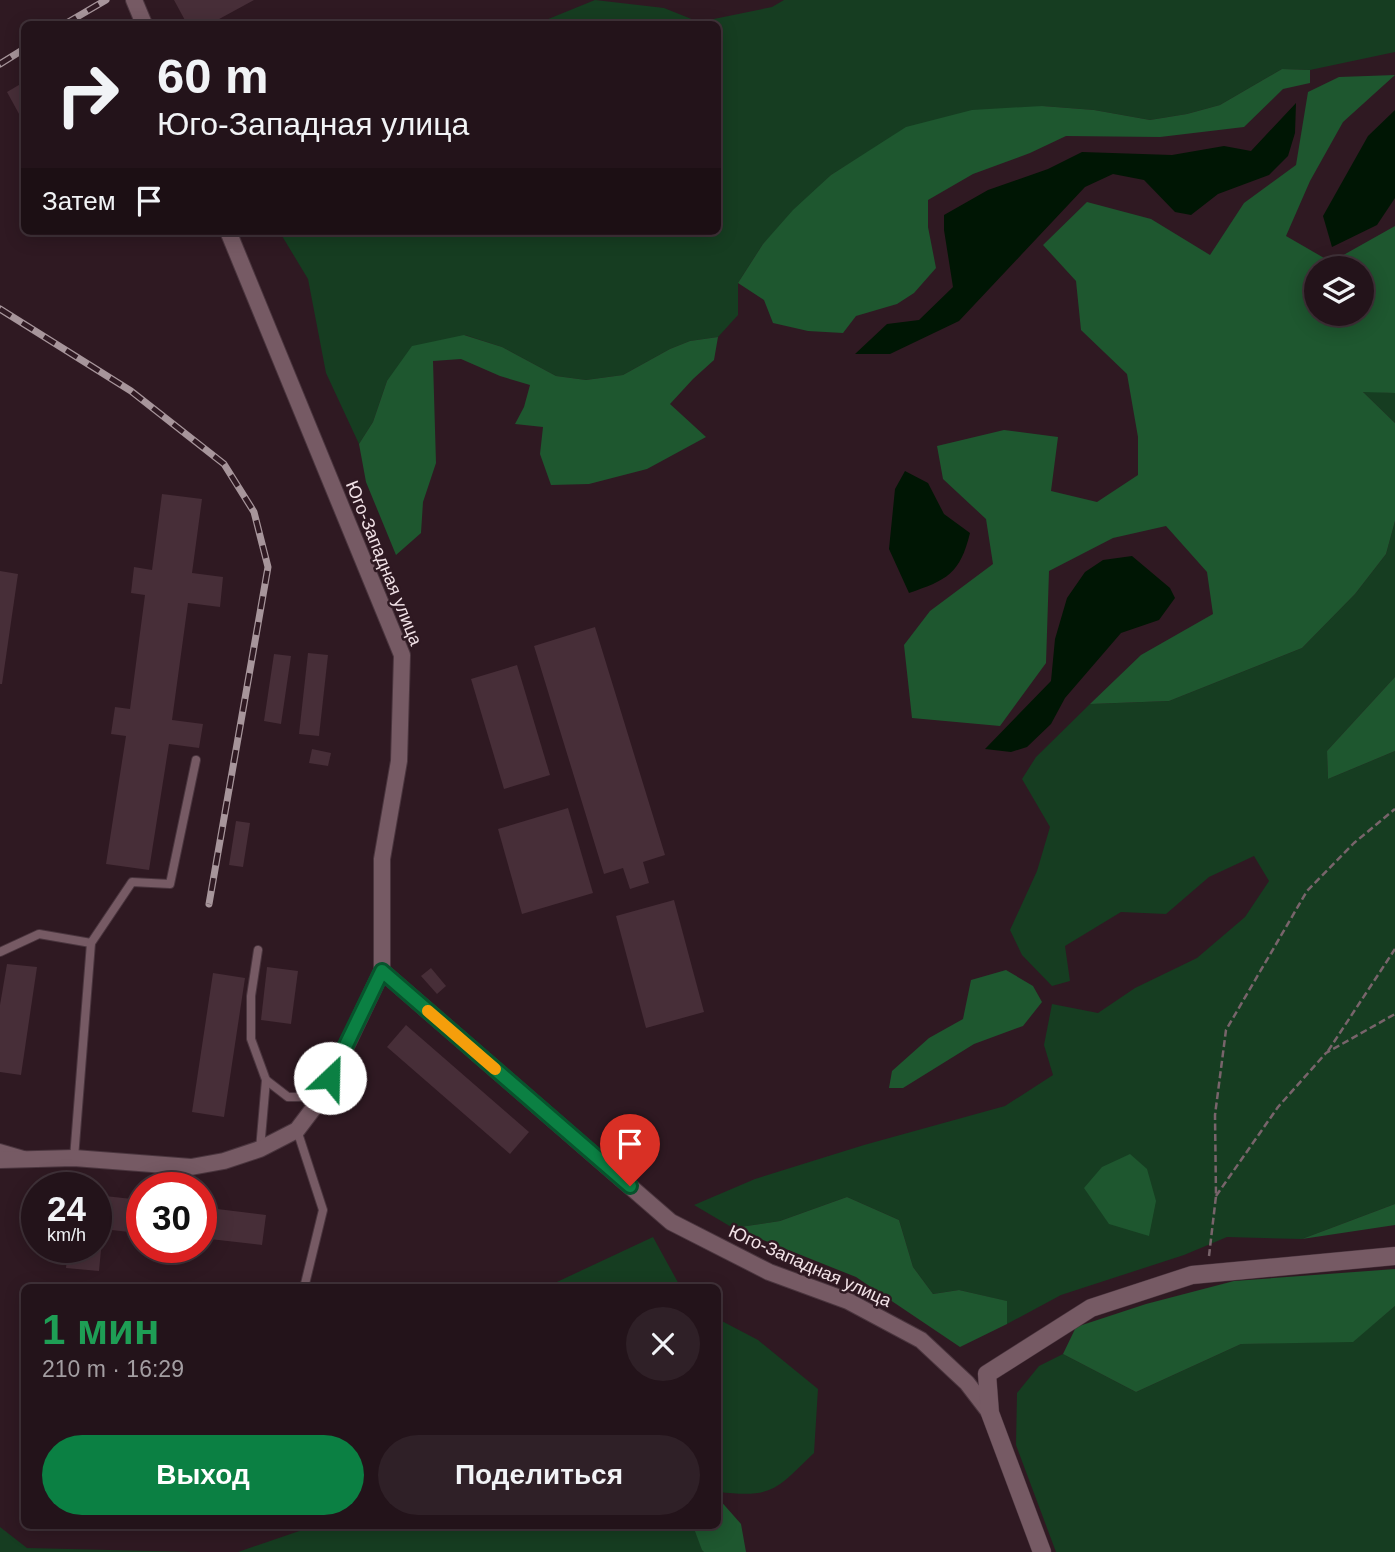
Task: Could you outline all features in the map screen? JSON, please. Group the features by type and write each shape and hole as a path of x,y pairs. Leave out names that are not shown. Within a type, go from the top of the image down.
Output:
{"street":[{"path":"134,0 143,21"},
{"name":"Юго-Западная улица","path":"0,1160 74,1158 191,1167 224,1161 260,1149 297,1130 322,1097 382,971 383,859 399,761 402,655 230,235"},
{"name":"Юго-Западная улица","path":"382,971 671,1222 769,1272 848,1301 921,1340 967,1383 990,1413"},
{"path":"967,1383 987,1374 1091,1308 1192,1275 1395,1255"},
{"path":"987,1374 990,1413 1042,1552"}],"lane":[{"path":"74,1158 91,943 132,882 170,884 196,760"},
{"path":"0,952 39,934 91,943"},
{"path":"258,950 251,996 251,1039 266,1080 260,1149"},
{"path":"266,1080 288,1097 322,1097"},
{"path":"297,1130 323,1210 305,1284"},
{"path":"0,1148 36,1158"}],"path":[{"path":"1207,1273 1216,1196 1215,1115 1226,1030 1307,891 1354,843 1395,809"},
{"path":"1216,1196 1278,1107 1326,1053 1395,948"},
{"path":"1326,1053 1395,1014"}],"green space":[{"path":"595,0 664,8 696,21 543,21"},
{"path":"784,0 1395,0 1395,52 1310,70 1282,69 1220,105 1150,120 1094,110 1042,106 868,152 831,175 763,244 738,283 738,315 718,337 690,341 670,349 623,375 586,380 556,376 502,347 465,335 387,381 373,422 359,444 326,373 308,279 281,235 721,235 721,21 704,21 772,7"},
{"path":"1282,69 1310,70 1310,83 1283,89 1244,127 1160,137 1066,136 1030,153 973,174 928,200 928,227 936,268 914,293 897,304 856,316 843,333 808,331 773,323 764,300 738,283 763,244 793,210 831,175 906,127 972,110 1042,106 1094,110 1150,120 1220,105"},
{"path":"1395,75 1343,122 1310,181 1286,236 1321,256 1304,256 1304,326 1374,326 1374,256 1342,256 1395,226 1395,393 1363,392 1395,423 1395,521 1386,554 1355,594 1302,648 1169,701 1090,704 1141,655 1213,614 1207,572 1166,526 1113,538 1049,571 1046,663 1000,726 912,718 904,645 930,611 993,564 986,519 943,479 937,446 1004,430 1058,437 1051,491 1097,502 1138,475 1138,437 1127,374 1081,330 1076,281 1043,245 1087,202 1151,219 1210,255 1244,203 1296,165 1308,92 1339,77"},
{"path":"464,335 502,347 556,376 586,380 623,375 690,341 718,337 714,360 670,404 706,437 647,469 589,484 551,485 540,454 543,427 515,424 524,407 530,385 500,376 461,359 433,361 436,463 423,502 421,533 396,555 366,482 359,444 373,422 387,381 412,346"},
{"path":"1362,391 1395,393 1395,423"},
{"path":"1395,521 1395,677 1327,751 1328,779 1395,751 1395,1204 1302,1239 1227,1237 1184,1255 1061,1295 1007,1324 1006,1301 959,1290 933,1294 913,1267 899,1220 847,1197 780,1221 733,1228 694,1205 755,1179 1005,1106 1053,1075 1044,1045 1052,1004 1098,1013 1135,988 1197,958 1245,917 1269,881 1254,856 1209,877 1166,914 1121,912 1065,946 1070,981 1052,986 1022,955 1010,930 1037,871 1050,827 1022,779 1036,757 1090,704 1169,701 1302,648 1355,594 1386,554"},
{"path":"1395,677 1395,751 1328,779 1327,751"},
{"path":"1006,970 1033,986 1042,1002 1023,1026 974,1044 903,1088 889,1088 892,1071 929,1038 963,1019 971,980"},
{"path":"1130,1154 1147,1169 1156,1201 1149,1236 1109,1224 1084,1188 1102,1167"},
{"path":"847,1197 899,1220 913,1267 933,1294 959,1290 1007,1301 1007,1324 960,1347 856,1277 733,1228 780,1221"},
{"path":"1395,1204 1395,1225 1302,1239"},
{"path":"653,1237 679,1284 553,1284"},
{"path":"1395,1269 1395,1306 1353,1342 1241,1344 1136,1392 1063,1354 1076,1327 1146,1304 1234,1281"},
{"path":"1395,1306 1395,1552 1056,1552 1016,1445 1017,1393 1039,1366 1063,1354 1136,1392 1241,1344 1353,1341"},
{"path":"721,1321 758,1340 818,1389 814,1453 772,1489 737,1494 721,1492"},
{"path":"721,1501 741,1524 746,1552 702,1550 694,1529 721,1529"},
{"path":"0,1527 27,1548 194,1552 0,1552"},
{"path":"305,1529 694,1529 704,1552 238,1552"}],"shaded area":[{"path":"1296,103 1295,133 1288,156 1269,175 1218,194 1191,215 1175,212 1144,180 1113,174 1085,187 959,321 890,354 855,354 887,324 919,320 953,287 944,215 988,190 1048,169 1082,152 1172,155 1224,146 1251,151"},
{"path":"1395,110 1395,198 1377,225 1332,247 1323,216 1368,136"},
{"path":"905,471 928,483 944,514 970,533 962,558 950,573 933,584 909,593 889,549 895,489"},
{"path":"1132,556 1170,588 1175,598 1159,620 1121,633 1065,698 1051,724 1027,747 1011,752 985,749 1051,681 1055,639 1067,598 1085,572 1103,560"}],"building":[{"path":"174,0 254,0 216,21 185,21"},
{"path":"21,84 21,118 7,92"},
{"path":"162,494 202,499 192,573 223,577 220,607 188,603 172,720 203,724 199,748 169,744 149,870 106,864 126,736 111,734 115,707 130,709 145,595 131,593 134,567 152,570"},
{"path":"0,571 18,574 2,684 0,684"},
{"path":"595,627 665,855 643,862 649,883 630,889 623,868 604,874 534,646"},
{"path":"308,653 328,655 319,736 299,734"},
{"path":"274,654 291,656 281,724 264,721"},
{"path":"517,665 550,775 504,789 471,679"},
{"path":"312,749 331,753 328,766 309,763"},
{"path":"568,808 593,893 522,914 498,829"},
{"path":"236,821 250,823 243,867 229,865"},
{"path":"674,900 704,1012 646,1028 616,916"},
{"path":"7,964 37,967 21,1075 0,1072 0,1005"},
{"path":"267,967 298,971 291,1024 261,1020"},
{"path":"431,968 446,986 437,994 421,976"},
{"path":"213,973 245,978 224,1117 192,1112"},
{"path":"406,1025 529,1132 510,1154 387,1047"},
{"path":"112,1197 126,1198 126,1232 112,1230"},
{"path":"217,1209 266,1215 262,1245 217,1240"},
{"path":"66,1263 100,1263 99,1271 66,1268"}],"railway":[{"path":"70,21 106,0"},
{"path":"0,64 21,51"},
{"path":"0,309 131,391 224,464 254,512 268,567 209,904"}],"slow traffic":[{"path":"428,1011 495,1069"}],"route":[{"path":"330,1078 382,971 630,1186"}]}
